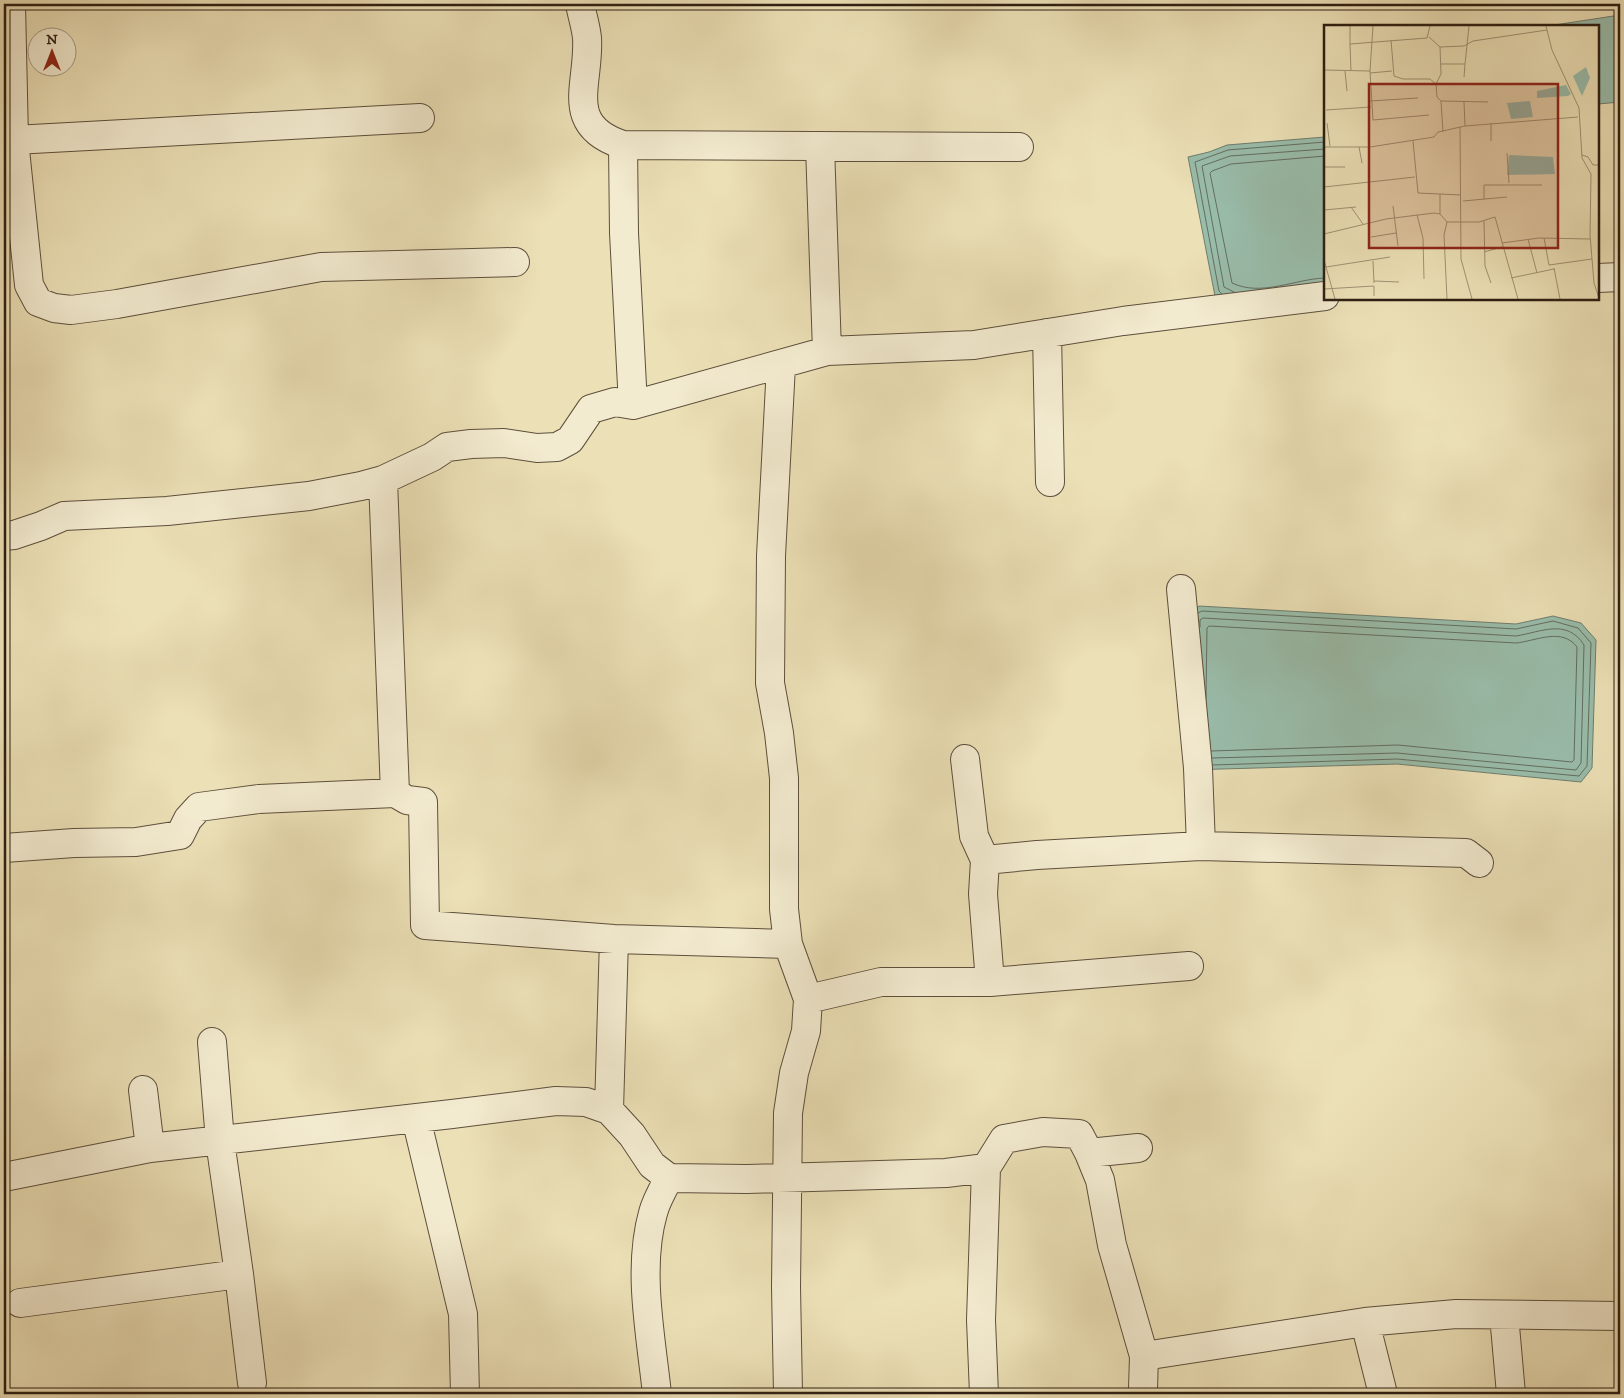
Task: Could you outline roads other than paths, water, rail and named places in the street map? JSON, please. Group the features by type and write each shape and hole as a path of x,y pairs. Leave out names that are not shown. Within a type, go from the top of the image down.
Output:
{"street":[{"path":"11,4 14,140 11,190 29,285 38,302 54,308 71,310 117,304 321,266 515,262"},
{"path":"580,4 587,38 583,104 591,128 606,140 623,145 1019,147"},
{"path":"14,140 420,118"},
{"path":"623,145 624,233 633,405"},
{"path":"820,146 827,352"},
{"path":"1599,278 1620,277"},
{"path":"4,536 32,529 64,516 166,511 309,496 361,486 383,480 432,457 447,447 504,443 537,448 557,447 570,440 591,409 615,402 633,405 827,352 974,345 1123,321 1324,296"},
{"path":"1047,333 1050,482"},
{"path":"781,364 771,556 770,683 779,733 784,778 784,909 788,944 808,999 806,1031 794,1073 788,1113 788,1394"},
{"path":"383,480 394,793"},
{"path":"1181,589 1198,768 1201,846"},
{"path":"965,759 974,836 985,860 983,894 990,982"},
{"path":"4,848 74,843 136,842 180,835 188,819 199,807 260,799 394,793 407,800 423,802 425,925 614,939 788,944"},
{"path":"985,860 1038,855 1201,846 1466,853 1480,862"},
{"path":"610,1110 614,939"},
{"path":"808,999 881,982 990,982 1188,966"},
{"path":"212,1042 220,1141 252,1383"},
{"path":"143,1090 150,1148"},
{"path":"4,1177 150,1148 556,1101 586,1102 610,1110 632,1134 652,1165 669,1178 748,1179 946,1173 986,1168"},
{"path":"416,1118 463,1314 465,1394"},
{"path":"984,1394 981,1320 986,1168 1004,1139 1043,1132 1079,1134 1100,1180 1112,1245 1144,1356 1137,1392"},
{"path":"1089,1153 1138,1148"},
{"path":"657,1394 646,1284 648,1237 653,1213 669,1178"},
{"path":"20,1303 239,1274"},
{"path":"1144,1356 1365,1322 1456,1314 1620,1316"},
{"path":"1504,1315 1511,1394"},
{"path":"1365,1322 1383,1394"}],"water":[{"path":"1620,15 1620,102 1599,104 1599,25 1555,25"},
{"path":"1324,137 1324,296 1237,306 1215,296 1188,157 1227,145"},
{"path":"1199,606 1516,624 1553,616 1581,623 1596,640 1592,768 1581,782 1397,764 1187,770 1189,615"}]}
